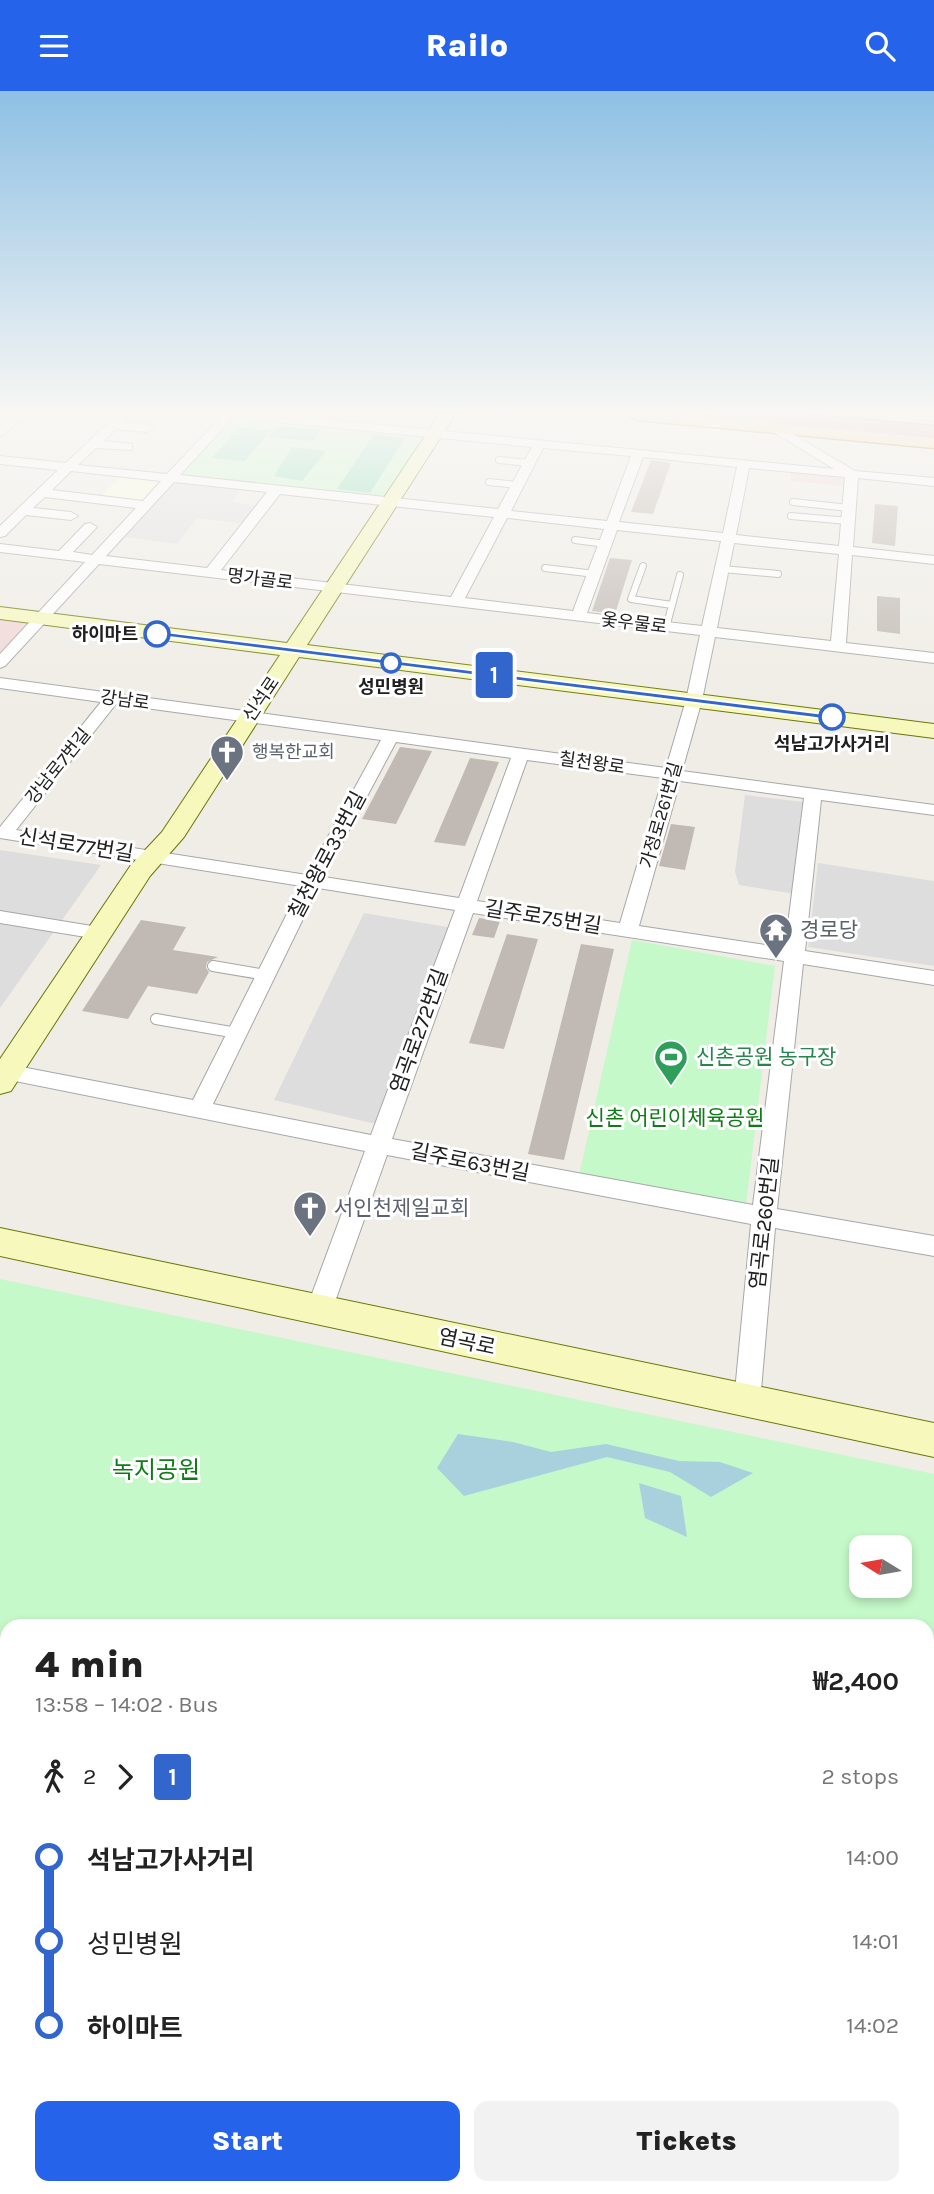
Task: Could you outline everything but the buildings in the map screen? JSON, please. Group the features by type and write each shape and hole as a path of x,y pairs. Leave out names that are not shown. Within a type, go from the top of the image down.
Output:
{"street":[{"path":"0,533 21,513"},
{"path":"23,513 71,516"},
{"path":"0,663 7,647 41,619 139,513"},
{"path":"211,573 258,513"},
{"name":"신석로","path":"3,1077 98,933 152,857 170,837 382,513"},
{"path":"494,513 934,560"},
{"path":"578,616 617,513"},
{"name":"가정로261번길","path":"628,930 694,699 734,513"},
{"path":"456,602 502,514"},
{"path":"838,647 849,515"},
{"path":"62,556 90,527"},
{"name":"명가골로","path":"0,548 334,588"},
{"name":"옻우물로","path":"334,588 934,658"},
{"path":"0,613 934,731"},
{"name":"강남로","path":"0,683 249,717"},
{"name":"강남로7번길","path":"2,834 112,698"},
{"name":"칠천왕로","path":"249,717 934,810"},
{"name":"칠천왕로33번길","path":"200,1109 312,882 391,736"},
{"name":"염곡로272번길","path":"320,1310 521,753"},
{"name":"염곡로260번길","path":"747,1402 764,1216 813,793"},
{"name":"신석로77번길","path":"2,834 152,857"},
{"name":"길주로75번길","path":"152,857 934,978"},
{"path":"0,917 98,933"},
{"name":"길주로63번길","path":"3,1077 200,1109 577,1184 934,1246"},
{"name":"염곡로","path":"0,1242 934,1440"}],"lane":[{"path":"841,513 849,515"},
{"path":"791,516 849,515"},
{"path":"575,540 606,544"},
{"path":"643,566 631,599 671,605"},
{"path":"545,568 595,574"},
{"path":"722,569 778,575"},
{"path":"666,627 680,575"},
{"path":"213,966 266,975"},
{"path":"156,1019 237,1033"}],"shaded area":[{"path":"138,513 257,513 249,524 197,518 177,544 117,536"},
{"path":"0,616 36,620 0,658"},
{"path":"745,795 812,803 802,895 739,885 735,872"},
{"path":"0,850 101,865 0,1008"},
{"path":"818,863 934,881 934,966 808,947"},
{"path":"364,913 453,928 380,1125 274,1100"}],"green space":[{"name":"신촌 어린이체육공원","path":"632,940 775,966 745,1213 577,1184"},
{"name":"녹지공원","path":"0,1279 934,1474 934,1619 0,1619"}],"water":[{"path":"458,1434 513,1442 551,1452 606,1444 679,1461 720,1462 753,1473 711,1497 670,1472 607,1457 464,1496 437,1468"},
{"path":"639,1483 681,1496 687,1537 645,1518"}],"bus line":[{"name":"1","path":"157,634 832,717"}],"place":[{"name":"하이마트","path":"157,634"},
{"name":"성민병원","path":"391,663"},
{"name":"석남고가사거리","path":"832,717"},
{"name":"행복한교회","path":"227,782"},
{"name":"경로당","path":"776,960"},
{"name":"신촌공원 농구장","path":"671,1087"},
{"name":"서인천제일교회","path":"310,1238"}]}
